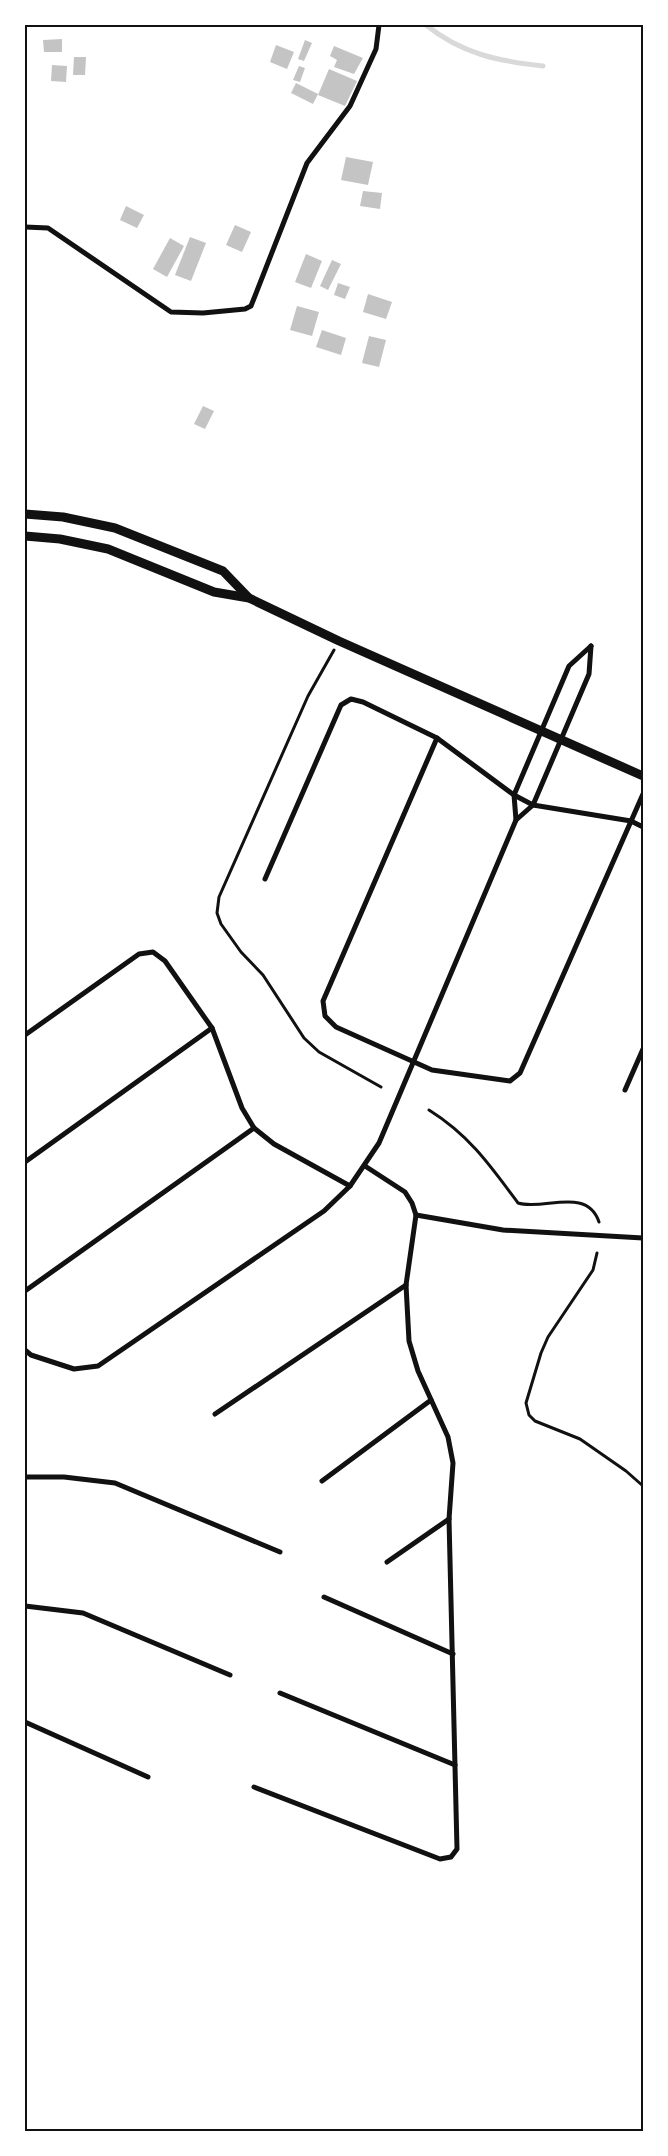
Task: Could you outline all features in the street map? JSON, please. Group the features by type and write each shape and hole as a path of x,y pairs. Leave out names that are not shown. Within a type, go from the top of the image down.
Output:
{"street":[{"path":"25,227 48,228 171,312 203,313 245,309 251,306 307,163 350,106 376,49 379,25"},
{"path":"25,514 64,517 115,528 223,571 249,598"},
{"path":"25,536 60,539 108,549 214,592 249,598 339,641 643,776"},
{"path":"25,1350 31,1355 74,1369 98,1366 324,1212 350,1186 379,1143 516,820 533,805 589,674 591,646 569,666 514,795 516,820"},
{"path":"265,879 341,705 350,700 363,702 437,738 514,795 533,805 631,821 643,826"},
{"path":"437,738 323,1001 325,1016 336,1027 432,1070 510,1081 520,1073 643,794"},
{"path":"25,1035 139,954 153,952 164,961 212,1028 242,1108 254,1128 274,1144 350,1186"},
{"path":"25,1162 212,1028"},
{"path":"625,1090 643,1049"},
{"path":"25,1290 254,1128"},
{"path":"254,1787 440,1859 451,1857 457,1849 449,1519 453,1463 448,1437 418,1370 408,1341 406,1285 416,1215 412,1203 405,1192 365,1166"},
{"path":"416,1215 503,1230 643,1238"},
{"path":"215,1414 406,1285"},
{"path":"322,1481 431,1400"},
{"path":"25,1477 64,1477 115,1483 280,1552"},
{"path":"387,1562 449,1519"},
{"path":"324,1597 453,1654"},
{"path":"25,1606 83,1613 230,1675"},
{"path":"280,1693 455,1766"},
{"path":"25,1722 148,1778"}],"path":[{"path":"339,641 308,696 219,898 216,913 221,924 241,952 263,975 304,1038 319,1052 381,1087"},
{"path":"429,1110 448,1122 483,1154 518,1203 527,1206 573,1201 588,1206 599,1222"},
{"path":"597,1253 593,1270 548,1336 526,1403 529,1415 536,1422 580,1440 626,1470 643,1486"}],"building":[{"path":"62,39 62,52 44,52 43,40"},
{"path":"305,40 312,43 304,61 298,59"},
{"path":"276,45 294,52 287,69 270,62"},
{"path":"334,46 363,58 354,74 334,67 337,60 330,56"},
{"path":"74,57 86,57 85,75 73,75"},
{"path":"52,65 67,66 66,82 51,81"},
{"path":"299,66 305,68 300,82 293,80"},
{"path":"329,69 357,81 345,106 318,95"},
{"path":"296,83 318,94 313,104 291,93"},
{"path":"346,157 373,162 368,185 341,180"},
{"path":"363,191 382,193 380,209 360,206"},
{"path":"126,206 144,215 137,228 120,220"},
{"path":"235,225 251,232 242,252 226,245"},
{"path":"190,237 206,243 191,281 175,275"},
{"path":"170,238 184,246 167,277 153,269"},
{"path":"306,254 322,261 311,288 295,282"},
{"path":"332,260 341,264 328,290 320,286"},
{"path":"338,283 350,287 345,299 334,295"},
{"path":"368,294 392,302 386,319 363,312"},
{"path":"297,306 319,312 312,336 290,330"},
{"path":"322,330 346,338 341,355 316,347"},
{"path":"369,336 386,340 379,367 362,363"},
{"path":"203,406 214,411 205,429 194,424"}],"waterway":[{"path":"426,25 453,43 481,54 511,62 543,66"}]}
